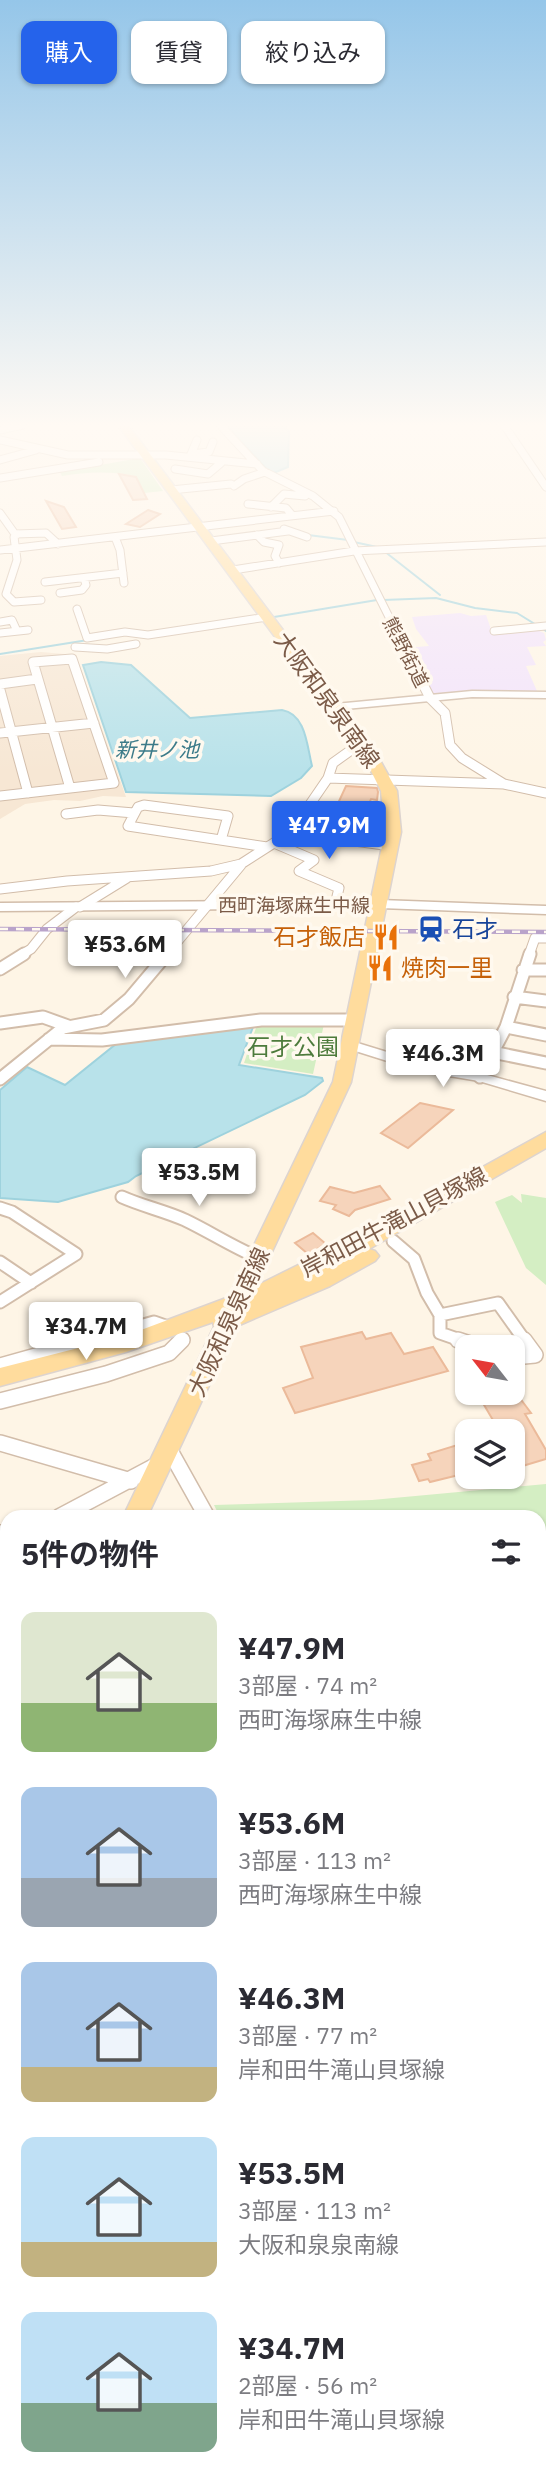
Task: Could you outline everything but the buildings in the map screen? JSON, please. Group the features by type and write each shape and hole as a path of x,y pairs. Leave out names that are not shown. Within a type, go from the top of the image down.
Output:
{"main road":[{"name":"大阪和泉泉南線","path":"138,1510 335,1099 351,1045 391,846 393,815 385,781 335,707 211,541"},
{"name":"岸和田牛滝山貝塚線","path":"234,1311 387,1231 546,1139"},
{"name":"岸和田牛滝山貝塚線","path":"0,1390 10,1375 177,1334 322,1280 546,1155"}],"street":[{"path":"16,541 19,548 18,561 6,594 14,602 40,600"},
{"path":"55,541 58,544"},
{"path":"0,550 83,541"},
{"path":"116,541 124,583"},
{"path":"263,541 279,545 275,556 279,563"},
{"name":"熊野街道","path":"350,541 429,698 444,713 450,745 462,758 504,784"},
{"path":"233,570 354,551 546,542"},
{"path":"45,582 123,573"},
{"path":"60,593 82,590 86,586 83,578"},
{"path":"77,610 87,638 125,632 148,635"},
{"path":"143,652 131,639 267,617"},
{"path":"0,622 12,620 17,631"},
{"path":"494,631 546,626"},
{"path":"0,633 27,630"},
{"path":"75,647 107,649 136,644"},
{"path":"0,796 114,783 72,659 33,662 70,788"},
{"path":"0,684 37,679"},
{"path":"0,690 27,793"},
{"path":"335,707 497,694 546,695"},
{"path":"0,733 94,723"},
{"path":"0,889 67,881 211,871 241,864 287,835 304,816 328,778 333,762 361,743"},
{"path":"328,778 504,784 546,793"},
{"path":"221,840 228,816 144,805 138,807 128,826 134,830 221,840 270,845 314,860 299,871 339,888 335,905"},
{"path":"66,814 98,810 134,813"},
{"path":"287,835 318,836 391,846"},
{"path":"0,1079 68,1026 104,1020 129,999 241,864"},
{"path":"0,969 22,957 47,929 128,878"},
{"name":"西町海塚麻生中線","path":"0,907 380,904 546,911"},
{"path":"480,1077 506,1027 535,938 546,938"},
{"path":"523,970 546,970"},
{"path":"514,997 546,1001"},
{"path":"0,1023 43,1017 68,1026"},
{"path":"49,1039 115,1039 261,1020 356,1020"},
{"path":"506,1027 546,1035"},
{"path":"351,1045 424,1068 480,1077 546,1096"},
{"path":"492,1052 546,1063"},
{"path":"122,1197 148,1209 183,1219 226,1244 259,1258"},
{"path":"0,1208 12,1212 76,1254 0,1302"},
{"path":"393,1241 414,1259 427,1293 440,1315 440,1333 455,1338"},
{"path":"0,1262 32,1283"},
{"path":"440,1315 498,1303 521,1335"},
{"path":"0,1401 106,1374 169,1353 177,1334"},
{"path":"525,1341 535,1355 525,1356"},
{"path":"0,1443 131,1481"},
{"path":"73,1510 131,1481 166,1455 190,1483 204,1510"}],"shaded area":[{"path":"460,613 471,616 486,615 492,632 534,629 544,633 546,640 543,642 546,646 527,647 536,665 526,666 537,691 428,694 405,648 429,646 416,629 412,617"},
{"path":"41,652 76,655 126,797 103,796 80,801 54,800 25,804 0,819 0,656"}],"green space":[{"name":"石才公園","path":"258,1022 324,1024 313,1074 244,1063"},
{"path":"521,1194 546,1198 546,1285 526,1268 495,1202 512,1195 522,1203"},
{"path":"546,1484 546,1510 216,1510 214,1505 372,1500 492,1489 525,1489 525,1486"}],"water":[{"name":"新井ノ池","path":"101,662 131,665 190,718 282,710 290,713 301,724 312,766 301,778 271,796 126,792 83,665"},
{"path":"253,1027 239,1065 322,1078 323,1081 305,1095 128,1182 58,1202 0,1198 0,1090 27,1067 65,1085 116,1044"}],"waterway":[{"path":"354,542 377,547"},
{"path":"384,551 440,595"},
{"path":"383,600 436,598 475,608 517,613 546,631"},
{"path":"274,617 377,600"},
{"path":"0,654 88,640"}],"railway":[{"path":"0,929 546,932"}],"place":[{"name":"石才","path":"431,929"},
{"name":"石才飯店","path":"386,937"},
{"name":"焼肉一里","path":"380,968"}]}
